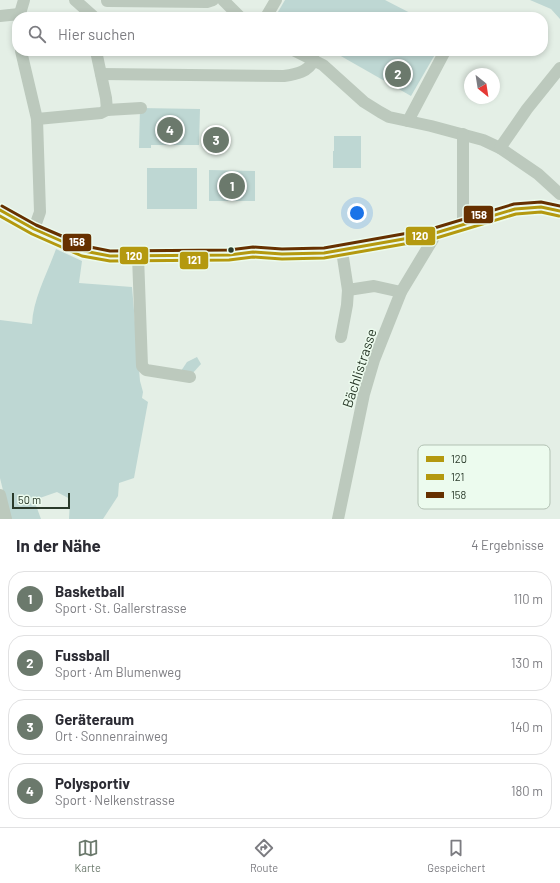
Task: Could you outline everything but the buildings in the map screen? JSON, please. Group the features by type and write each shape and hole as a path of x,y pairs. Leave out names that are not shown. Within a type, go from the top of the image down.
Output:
{"street":[{"path":"20,12 24,0"},
{"path":"75,0 89,12"},
{"path":"107,1 207,2 214,0"},
{"path":"223,0 235,12"},
{"path":"269,12 276,0"},
{"path":"0,16 12,16"},
{"path":"23,56 36,119 40,212 34,229"},
{"path":"97,56 107,110"},
{"path":"306,56 335,74 364,102 388,117 463,134 500,148 538,174 560,194"},
{"path":"408,121 441,56"},
{"path":"101,74 284,76 300,73 314,60"},
{"path":"500,148 527,109 560,68"},
{"path":"36,119 101,112 107,110 142,108"},
{"path":"463,134 463,225"},
{"path":"0,210 34,229 89,253 101,255 138,256 253,252 307,254 342,251 432,234 515,209 542,207 560,210"},
{"name":"Bächlistrasse","path":"338,519 364,394 401,292 433,239 432,234"},
{"path":"341,337 347,305 348,290 342,251"},
{"path":"138,256 143,368 146,370 190,377"},
{"path":"348,290 374,286 401,292"},
{"path":"0,495 6,519"}],"shaded area":[{"path":"285,0 385,0 408,12 278,12"},
{"path":"530,0 560,0 560,19 551,9"},
{"path":"341,56 434,56 411,96"},
{"path":"140,108 200,109 199,145 151,145 151,148 139,148"},
{"path":"334,136 361,136 361,168 333,168"},
{"path":"147,168 197,168 197,209 147,209"},
{"path":"209,170 255,171 255,201 209,201"},
{"path":"56,249 82,261 79,283 132,287 140,381 143,392 142,398 148,402 134,478 119,483 118,496 103,519 69,519 70,499 57,492 34,500 41,519 10,519 0,478 0,320 32,324 35,305 41,286"},
{"path":"197,357 201,364 192,374 181,371 187,362"}],"transit line":[{"name":"158","path":"2,206 36,225 85,246 110,251 229,250 253,247 282,249 324,248 431,229 514,204 541,202 560,206"},
{"name":"120","path":"0,210 34,229 84,251 110,256 229,255 253,252 282,254 324,253 432,234 515,209 541,207 560,211"},
{"name":"121","path":"0,216 32,234 82,256 110,261 229,260 253,257 282,259 324,258 433,239 516,214 541,212 559,216"}],"place":[{"name":"Fussball","path":"398,74"},
{"name":"Polysportiv","path":"170,130"},
{"name":"Geräteraum","path":"216,140"},
{"name":"Basketball","path":"232,186"}]}
